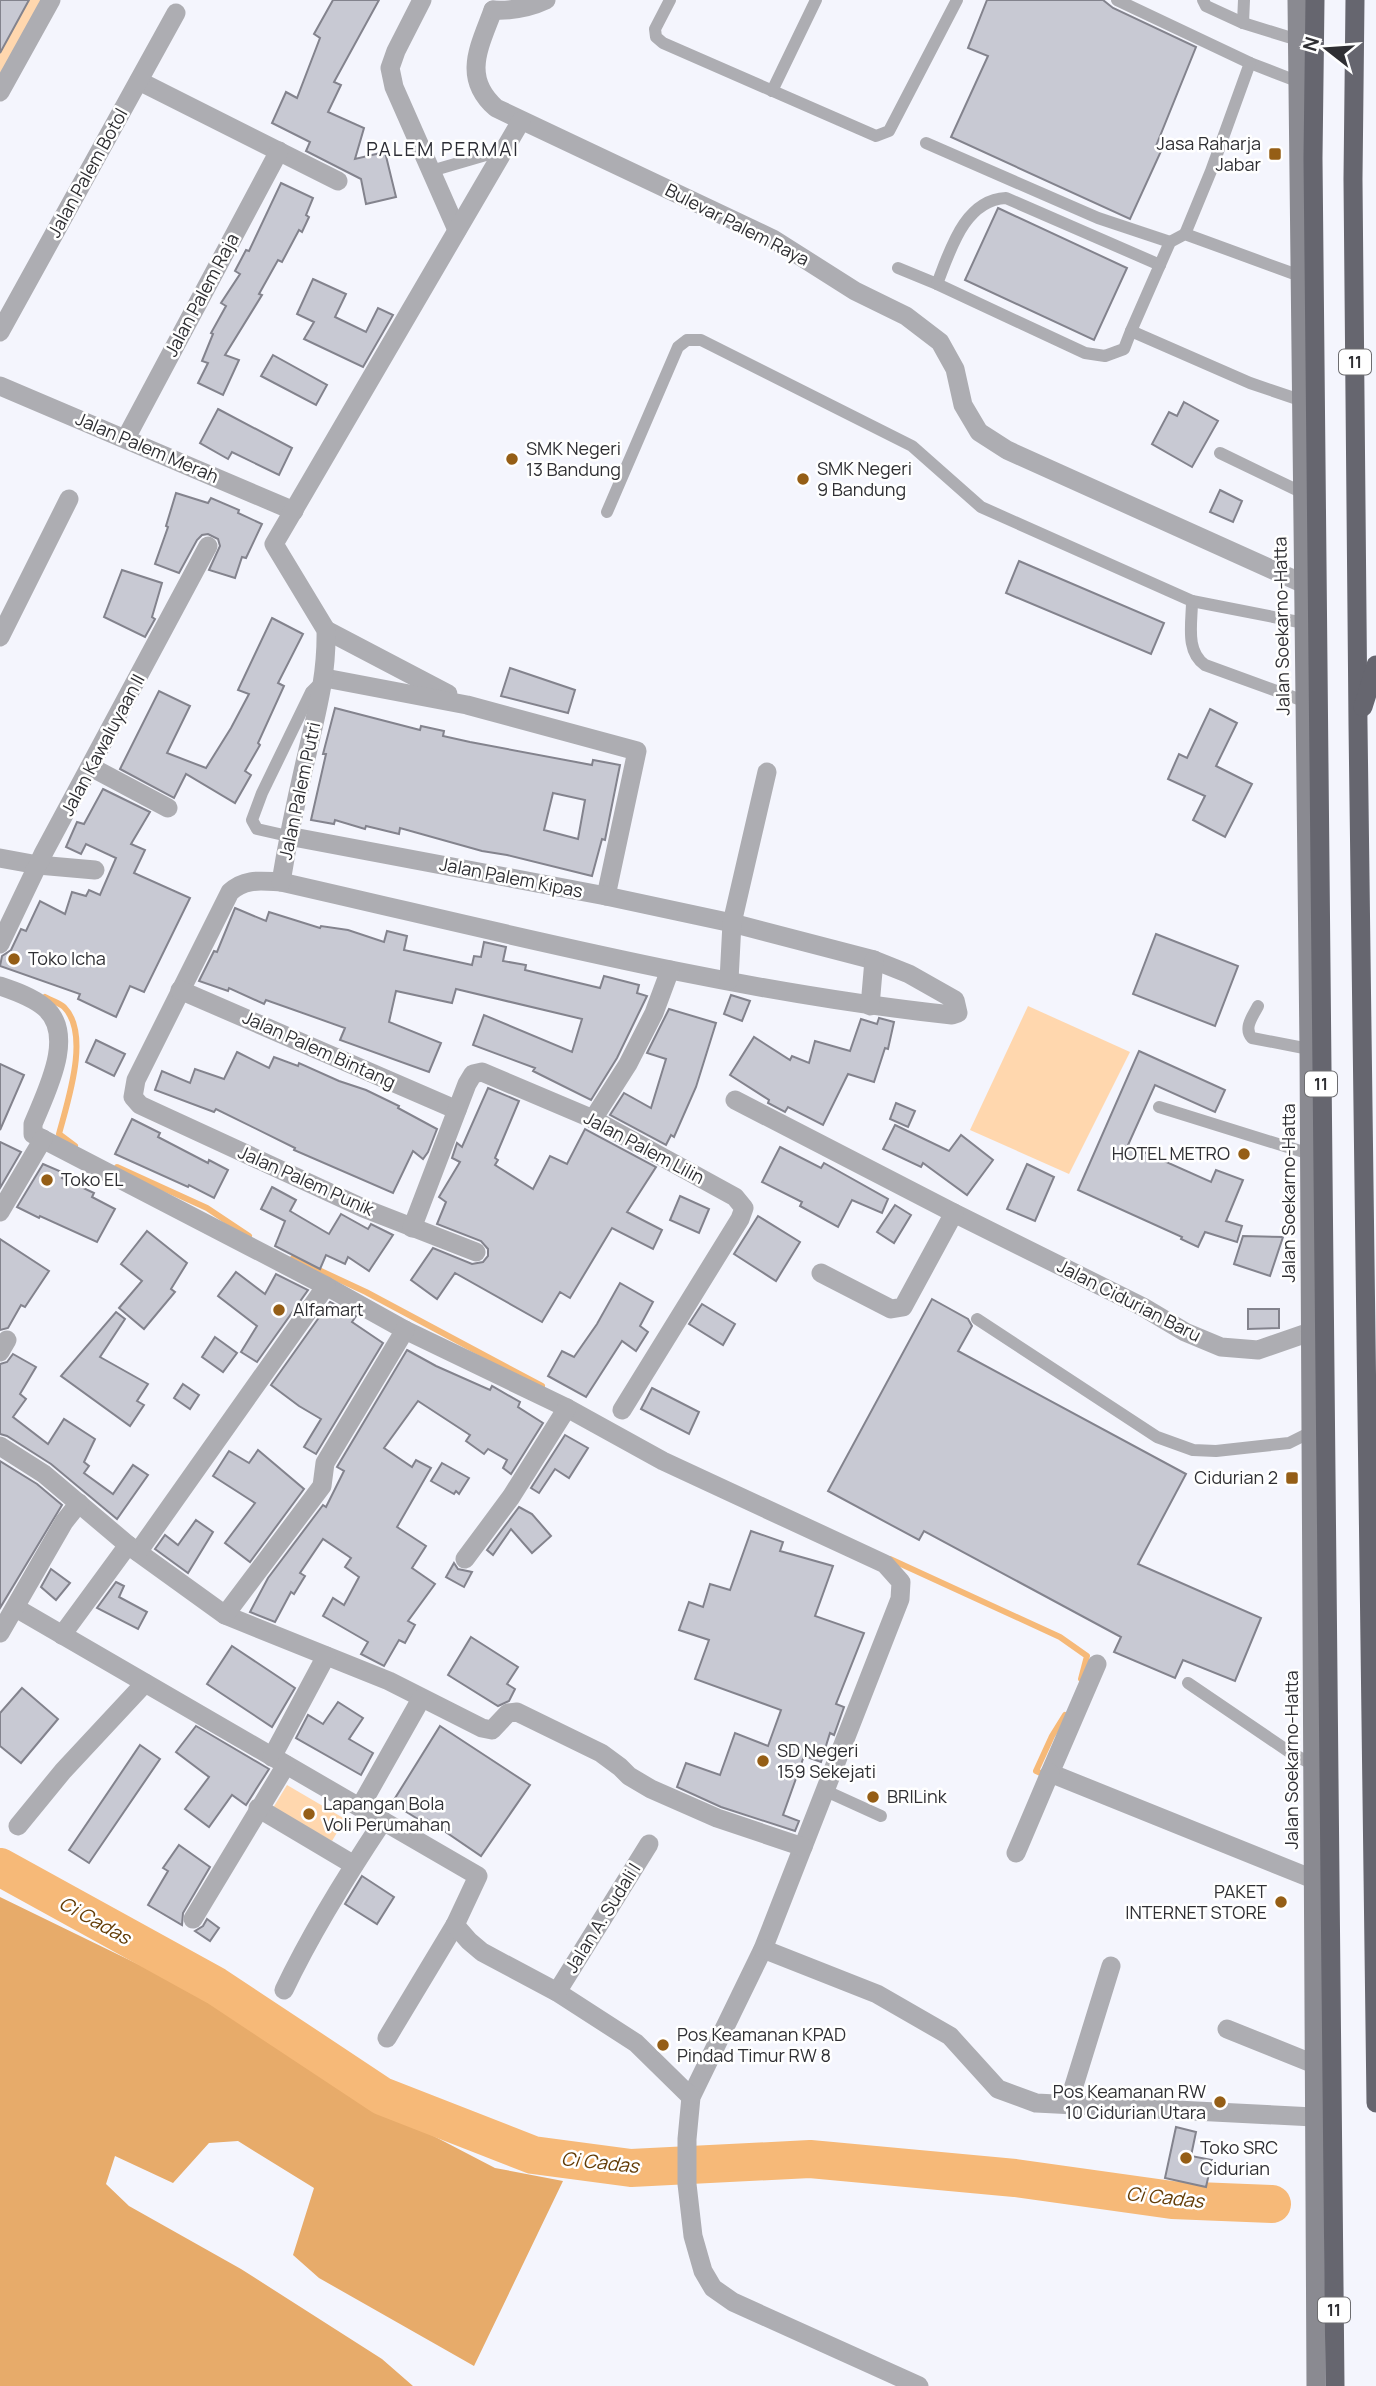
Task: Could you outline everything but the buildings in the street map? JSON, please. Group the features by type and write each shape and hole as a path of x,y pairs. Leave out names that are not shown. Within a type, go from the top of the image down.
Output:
{"highway":[{"name":"Jalan Soekarno-Hatta","path":"1315,0 1306,82 1320,950 1324,2236 1335,2386"},
{"name":"11","path":"1355,0 1353,179 1358,724 1376,2103"},
{"path":"1298,136 1306,82"},
{"path":"1358,724 1376,665"},
{"path":"1307,921 1320,950"},
{"path":"1366,1323 1376,1349"}],"main road":[{"name":"Jalan Soekarno-Hatta","path":"1297,0 1298,40 1306,82"},
{"name":"Jalan Soekarno-Hatta","path":"1298,136 1310,1154 1314,2117 1324,2167"},
{"name":"Jalan Soekarno-Hatta","path":"1316,2386 1324,2236"}],"street":[{"path":"0,92 51,0"},
{"path":"422,0 390,68 394,87 457,230"},
{"path":"487,5 508,11 533,6 546,0"},
{"name":"Bulevar Palem Raya","path":"487,5 476,61 477,82 487,101 496,108 774,239 855,291 906,317 940,342 955,369 963,405 979,432 1007,450 1302,583"},
{"name":"Jalan Palem Botol","path":"0,332 176,13"},
{"path":"139,81 338,181"},
{"path":"467,705 326,630 274,544 521,121"},
{"name":"Jalan Palem Raja","path":"126,438 279,151"},
{"name":"Jalan Palem Merah","path":"0,386 294,511"},
{"path":"0,637 68,499"},
{"name":"Jalan Kawaluyaan II","path":"0,944 38,864 208,546"},
{"name":"Jalan Palem Putri","path":"140,1105 133,1097 132,1091 136,1080 230,892 248,881 281,882 288,836 325,678 326,630"},
{"path":"325,678 467,705 637,751 606,896"},
{"path":"91,766 168,808"},
{"path":"729,980 733,923 767,772"},
{"name":"Jalan Palem Kipas","path":"288,836 606,896 733,923 874,960 909,974 949,996 958,1005 958,1013 951,1015 870,1006"},
{"path":"0,858 95,870"},
{"path":"281,882 670,970 870,1006 874,960"},
{"path":"593,1119 628,1064 654,1013 670,970"},
{"path":"0,986 45,1007 56,1021 58,1029 60,1040 55,1065 32,1129 33,1133 405,1330 567,1408 663,1461 886,1564 901,1582 900,1600 763,1949 691,2097 687,2184 693,2236 703,2271 713,2288 733,2302 919,2386"},
{"name":"Jalan Palem Bintang","path":"180,990 457,1111"},
{"name":"Jalan Palem Lilin","path":"412,1228 467,1084 473,1074 482,1072 593,1119 735,1197 744,1208 740,1219 622,1410"},
{"name":"Jalan Cidurian Baru","path":"735,1100 1143,1307 1185,1332 1221,1347 1258,1350 1310,1332"},
{"name":"Jalan Palem Punik","path":"140,1105 363,1208 476,1252"},
{"path":"0,1212 43,1139"},
{"path":"821,1273 891,1309 903,1307 954,1213"},
{"path":"62,1635 133,1548 326,1286"},
{"path":"225,1615 322,1486 324,1463 405,1330"},
{"path":"465,1559 510,1497 567,1408"},
{"path":"0,1446 44,1474 133,1548 225,1615 389,1681 489,1730 496,1727 508,1713 517,1712 601,1753 629,1776 651,1789 716,1818 803,1847"},
{"path":"0,1633 64,1522 79,1503"},
{"path":"16,1608 478,1876 455,1924 387,2038"},
{"path":"193,1919 258,1808 326,1656"},
{"path":"1016,1853 1097,1664"},
{"path":"18,1826 63,1771 145,1683"},
{"path":"360,1807 421,1699"},
{"path":"1050,1773 1313,1879"},
{"path":"258,1808 354,1865"},
{"path":"284,1990 354,1865 383,1821"},
{"name":"Jalan A. Sudali I","path":"557,1993 649,1844"},
{"path":"455,1924 468,1941 482,1952 557,1993 636,2043 691,2097"},
{"path":"763,1949 877,1994 950,2036 998,2089 1036,2103 1314,2117"},
{"path":"1069,2105 1111,1966"},
{"path":"1227,2029 1314,2064"}],"lane":[{"path":"670,0 655,29 656,37 663,43 876,136 888,131 957,0"},
{"path":"772,91 816,0"},
{"path":"1116,0 1250,63 1306,82"},
{"path":"1203,0 1206,6 1243,23 1298,40"},
{"path":"1243,23 1244,0"},
{"path":"898,268 1085,353 1105,356 1124,349 1170,242 1185,234 1250,63"},
{"path":"926,143 1098,218 1170,242"},
{"path":"430,171 503,150"},
{"path":"937,284 963,224 977,208 991,199 1006,198 1160,265"},
{"path":"1185,234 1300,276"},
{"path":"1131,331 1250,383 1300,400"},
{"path":"607,512 678,347 687,340 701,340 912,446 981,507 1192,601 1304,623"},
{"path":"1220,453 1301,492"},
{"path":"1192,601 1192,649 1197,659 1205,665 1304,701"},
{"path":"288,836 257,829 252,820 262,793 311,692 325,678"},
{"path":"1258,1006 1247,1028 1252,1038 1309,1049"},
{"path":"1159,1107 1310,1154"},
{"path":"976,1319 1157,1437 1193,1450 1216,1451 1289,1443 1311,1432"},
{"path":"1188,1683 1287,1751 1312,1765"},
{"path":"825,1791 881,1816"}],"shaded area":[{"path":"0,0 46,0 0,77"},
{"path":"1028,1006 1130,1052 1069,1174 970,1130"},
{"name":"Lapangan Bola Voli Perumahan","path":"287,1785 345,1819 332,1841 273,1808"},
{"path":"0,1897 154,1972 271,2038 374,2105 495,2168 563,2181 474,2366 319,2278 293,2255 314,2188 238,2141 209,2143 173,2183 115,2156 106,2184 129,2206 241,2269 382,2359 413,2386 0,2386"}],"waterway":[{"path":"45,997 64,1007 72,1019 76,1034 75,1069 59,1134 75,1146"},
{"path":"117,1167 207,1208 249,1236"},
{"path":"293,1258 366,1292 542,1386"},
{"path":"890,1559 1060,1637 1087,1656 1081,1679"},
{"path":"1045,1775 1036,1771 1065,1715"},
{"name":"Ci Cadas","path":"0,1867 216,1986 382,2096 533,2155 631,2168 810,2159 1015,2178 1172,2200 1272,2204"}],"place":[{"name":"Jasa Raharja Jabar","path":"1275,154"},
{"name":"SMK Negeri 13 Bandung","path":"512,459"},
{"name":"SMK Negeri 9 Bandung","path":"803,479"},
{"name":"Toko Icha","path":"14,959"},
{"name":"HOTEL METRO","path":"1244,1154"},
{"name":"Toko EL","path":"47,1180"},
{"name":"Alfamart","path":"279,1310"},
{"name":"Cidurian 2","path":"1292,1478"},
{"name":"SD Negeri 159 Sekejati","path":"763,1761"},
{"name":"BRILink","path":"873,1797"},
{"name":"Lapangan Bola Voli Perumahan","path":"309,1814"},
{"name":"PAKET INTERNET STORE","path":"1281,1902"},
{"name":"Pos Keamanan KPAD Pindad Timur RW 8","path":"663,2045"},
{"name":"Pos Keamanan RW 10 Cidurian Utara","path":"1220,2102"},
{"name":"Toko SRC Cidurian","path":"1186,2158"}],"district":[{"name":"PALEM PERMAI","path":"443,149"}]}
